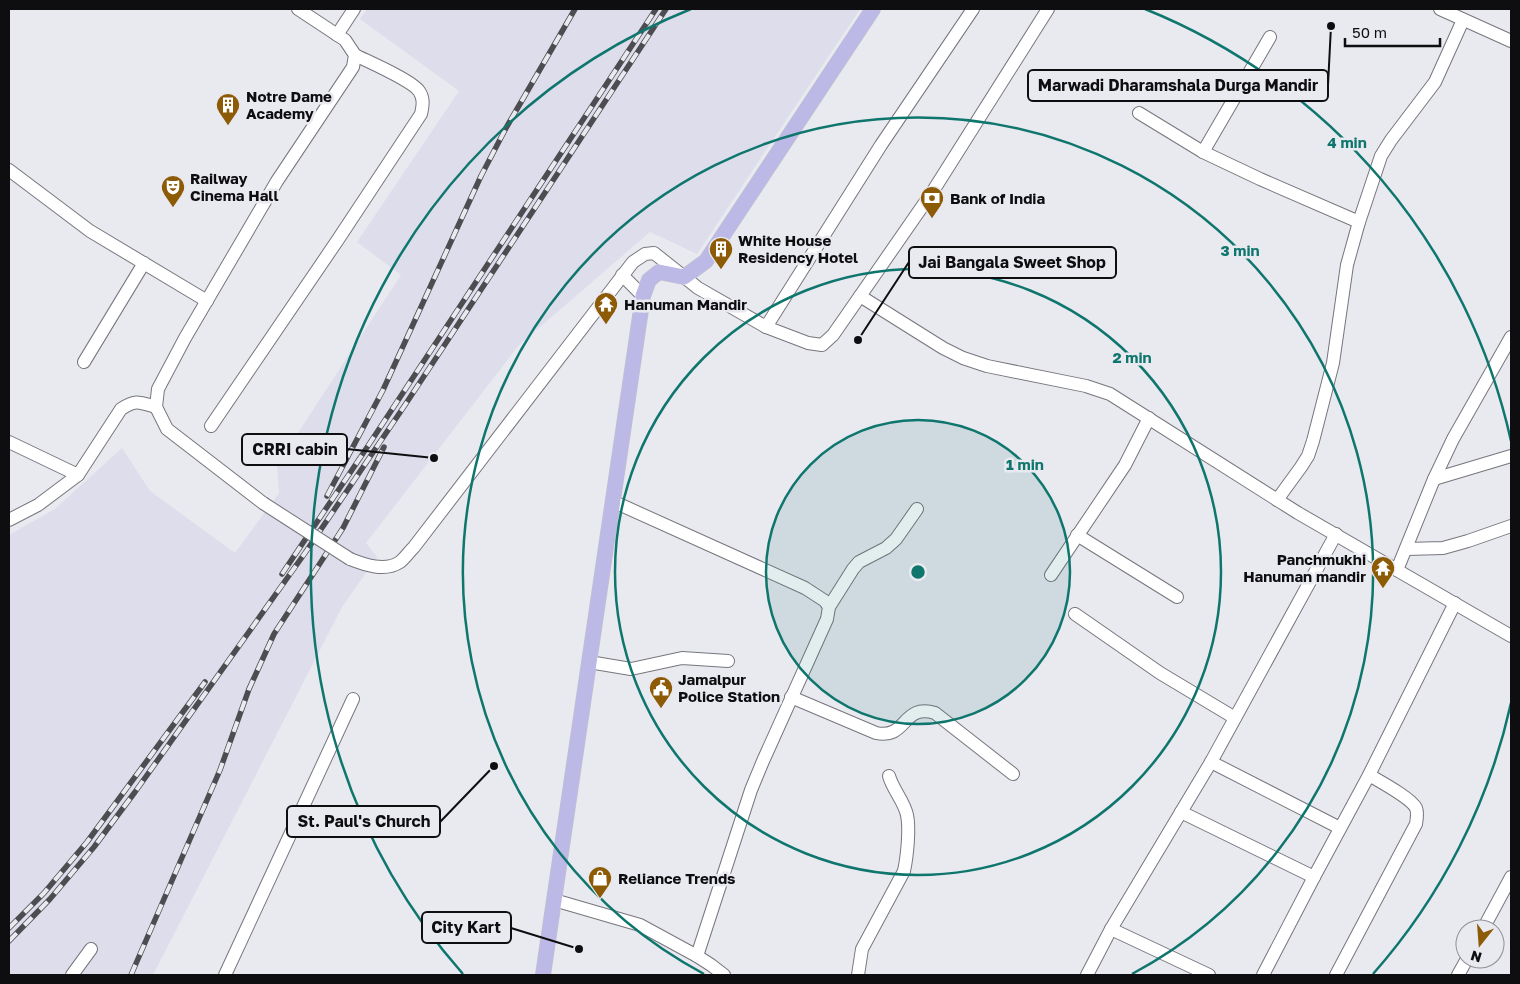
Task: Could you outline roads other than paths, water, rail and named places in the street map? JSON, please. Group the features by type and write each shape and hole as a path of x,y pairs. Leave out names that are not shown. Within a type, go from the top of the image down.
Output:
{"main road":[{"path":"543,975 643,296 649,280 659,272 684,277 706,261 873,9"}],"street":[{"path":"211,426 326,258 421,114 424,100 418,90 401,78 355,55 345,40 298,9"},
{"path":"337,35 354,9"},
{"path":"766,327 881,145 973,9"},
{"path":"355,55 353,67 277,181 184,338 158,389 156,407 167,429 263,503 350,559 369,566 387,567 399,562 414,547 622,275 633,262 645,254 654,253 698,288 766,327 808,343 822,345 833,335 933,191 1048,9"},
{"path":"1440,9 1461,15 1511,41"},
{"path":"1277,500 1308,456 1313,441 1333,363 1347,266 1359,222 1381,156 1435,82 1461,15"},
{"path":"1203,152 1270,37"},
{"path":"1139,113 1203,152 1359,222"},
{"path":"9,170 90,231 207,300"},
{"path":"84,362 144,263"},
{"path":"622,275 643,296"},
{"path":"860,296 943,348 963,358 987,366 1086,386 1110,394 1277,500 1511,636"},
{"path":"1397,570 1434,479 1453,439 1511,337"},
{"path":"9,520 38,505 78,475 121,409 131,402 141,402 156,407"},
{"path":"1051,575 1125,465 1148,418"},
{"path":"9,442 78,475"},
{"path":"1434,479 1511,456"},
{"path":"612,501 805,588 825,601 829,607"},
{"path":"696,956 751,790 827,619 829,607 859,562 886,548 896,539 917,509"},
{"path":"1406,549 1443,548 1468,542 1511,526"},
{"path":"1087,975 1111,929 1211,762 1336,534"},
{"path":"1077,536 1177,597"},
{"path":"1263,975 1369,775 1455,603"},
{"path":"1074,614 1160,673 1235,718"},
{"path":"589,662 632,669 682,658 728,661"},
{"path":"791,697 885,735 895,731 915,712 925,710 935,713 1013,774"},
{"path":"226,975 353,699"},
{"path":"1211,762 1340,828"},
{"path":"1336,975 1416,824 1418,815 1415,806 1407,798 1369,775"},
{"path":"858,975 862,949 904,871 907,860 907,816 889,776"},
{"path":"1181,812 1314,877"},
{"path":"1488,919 1511,877"},
{"path":"554,900 640,925 696,956 724,975"},
{"path":"1111,929 1202,974"},
{"path":"72,975 90,948"}],"railway":[{"path":"327,496 383,390 481,176 506,128 575,9"},
{"path":"282,574 656,9"},
{"path":"9,941 50,899 94,847 305,553 666,9"},
{"path":"131,975 220,770 249,689 274,634 343,528 384,447"},
{"path":"9,928 44,893 87,842 205,682"}],"place":[{"name":"Marwadi Dharamshala Durga Mandir","path":"1331,26"},
{"name":"Notre Dame Academy","path":"228,126"},
{"name":"Railway Cinema Hall","path":"173,208"},
{"name":"Bank of India","path":"932,219"},
{"name":"White House Residency Hotel","path":"721,270"},
{"name":"Hanuman Mandir","path":"606,325"},
{"name":"Jai Bangala Sweet Shop","path":"858,340"},
{"name":"CRRI cabin","path":"434,458"},
{"name":"Panchmukhi Hanuman mandir","path":"1383,589"},
{"name":"Jamalpur Police Station","path":"661,709"},
{"name":"St. Paul's Church","path":"494,766"},
{"name":"Reliance Trends","path":"600,899"},
{"name":"City Kart","path":"579,949"}]}
